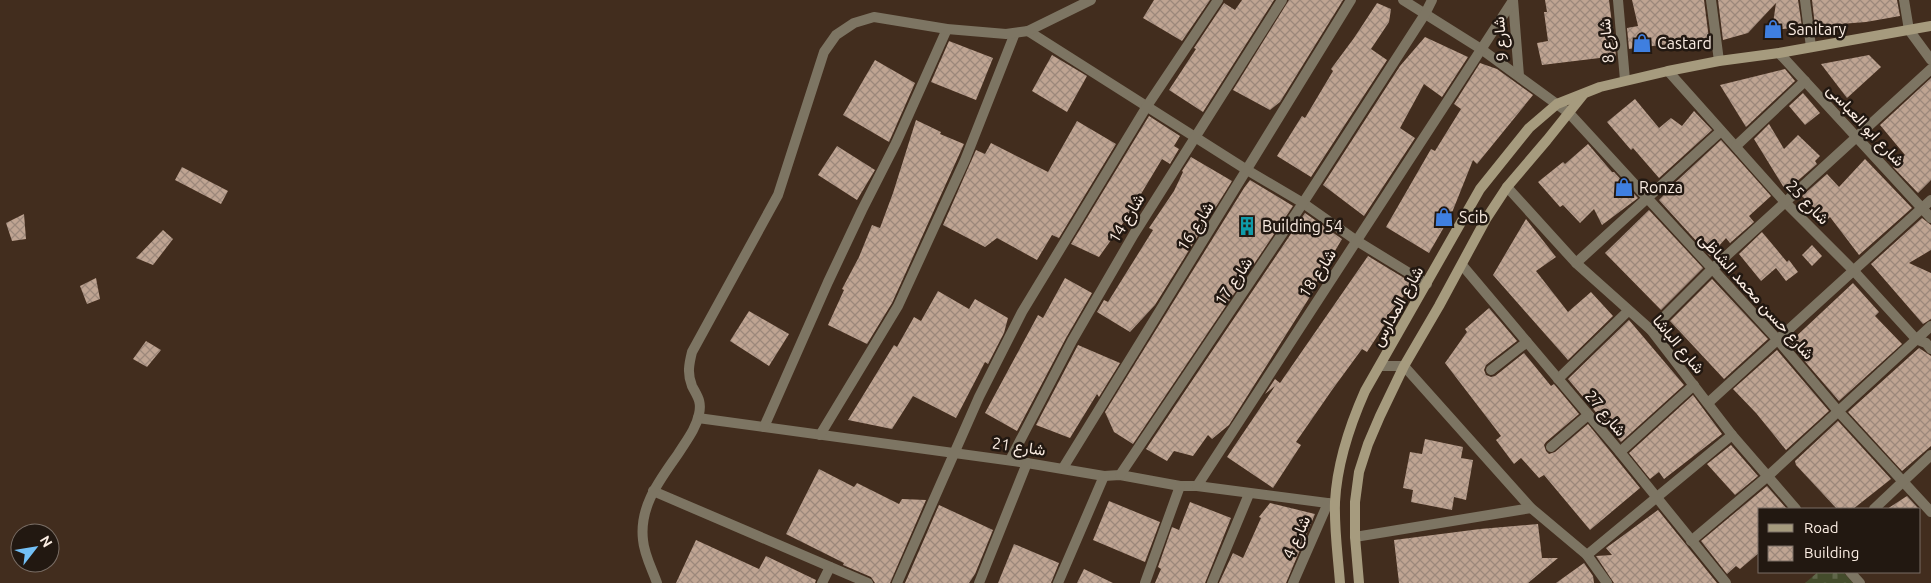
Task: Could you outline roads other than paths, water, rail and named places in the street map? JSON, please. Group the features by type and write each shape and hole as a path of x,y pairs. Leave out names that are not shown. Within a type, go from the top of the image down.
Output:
{"street":[{"path":"657,583 643,540 642,517 653,491 696,426 700,412 699,396 692,386 689,375 692,352 778,195 824,52 836,35 854,23 874,18 947,29 1006,34 1028,31 1091,0"},
{"path":"897,583 979,397 1022,312 1147,106 1218,0"},
{"name":"شارع 14","path":"1010,460 1072,341 1134,234 1282,0"},
{"name":"شارع 16","path":"1063,468 1351,0"},
{"name":"شارع حسن محمد الشاظى","path":"1402,0 1481,49 1569,113 1777,339 1838,411 1931,512"},
{"name":"شارع 17","path":"1120,475 1303,203 1426,14 1432,0"},
{"name":"شارع 8","path":"1618,0 1625,80"},
{"path":"1711,0 1719,61"},
{"path":"1805,0 1811,46"},
{"path":"1904,0 1909,30 1931,60"},
{"name":"شارع 18","path":"1197,486 1512,1"},
{"name":"شارع 9","path":"1512,1 1519,76"},
{"name":"شارع المدارس","path":"1340,583 1331,503 1341,456 1351,423 1365,392 1480,189 1529,128 1556,104 1600,87 1625,80 1719,61 1780,53 1931,26"},
{"path":"764,427 837,264 896,143 947,29"},
{"path":"1028,31 1246,170 1303,203 1357,241 1426,284"},
{"path":"820,435 898,306 966,160 1015,32"},
{"name":"شارع ابو العباسى","path":"1780,53 1931,218"},
{"path":"1651,330 1712,269 1931,69"},
{"name":"شارع 25","path":"1668,71 1785,202 1853,270 1916,339 1926,343 1931,349"},
{"path":"1736,146 1805,81"},
{"name":"شارع المدارس","path":"1359,583 1355,536 1355,502 1359,472 1380,416 1404,366 1486,219 1506,187 1583,95"},
{"path":"1576,264 1721,131"},
{"name":"شارع الباشا","path":"1506,187 1576,264 1651,330 1732,435 1795,508"},
{"path":"1708,403 1931,200"},
{"name":"شارع 27","path":"1462,265 1620,452 1726,583"},
{"path":"1558,379 1628,310"},
{"path":"1691,540 1768,476 1931,326"},
{"path":"1491,370 1527,342"},
{"path":"1380,366 1404,366 1531,508 1587,555 1607,583"},
{"path":"1620,452 1694,385"},
{"path":"1551,447 1588,415"},
{"name":"شارع 21","path":"698,418 1010,460 1104,476 1120,475 1180,486 1197,486 1331,503"},
{"path":"1587,555 1732,435"},
{"path":"1875,508 1931,455"},
{"path":"979,583 1028,463"},
{"path":"1058,583 1104,476"},
{"path":"1145,583 1180,486"},
{"path":"653,491 868,583"},
{"path":"1212,583 1249,494"},
{"name":"شارع 4","path":"1293,583 1331,503"},
{"path":"1355,536 1531,508"},
{"path":"822,583 830,567"},
{"path":"1851,573 1860,583"}],"place":[{"name":"Sanitary","path":"1773,29"},
{"name":"Castard","path":"1642,43"},
{"name":"Ronza","path":"1624,187"},
{"name":"Scib","path":"1444,217"},
{"name":"Building 54","path":"1247,226"}]}
